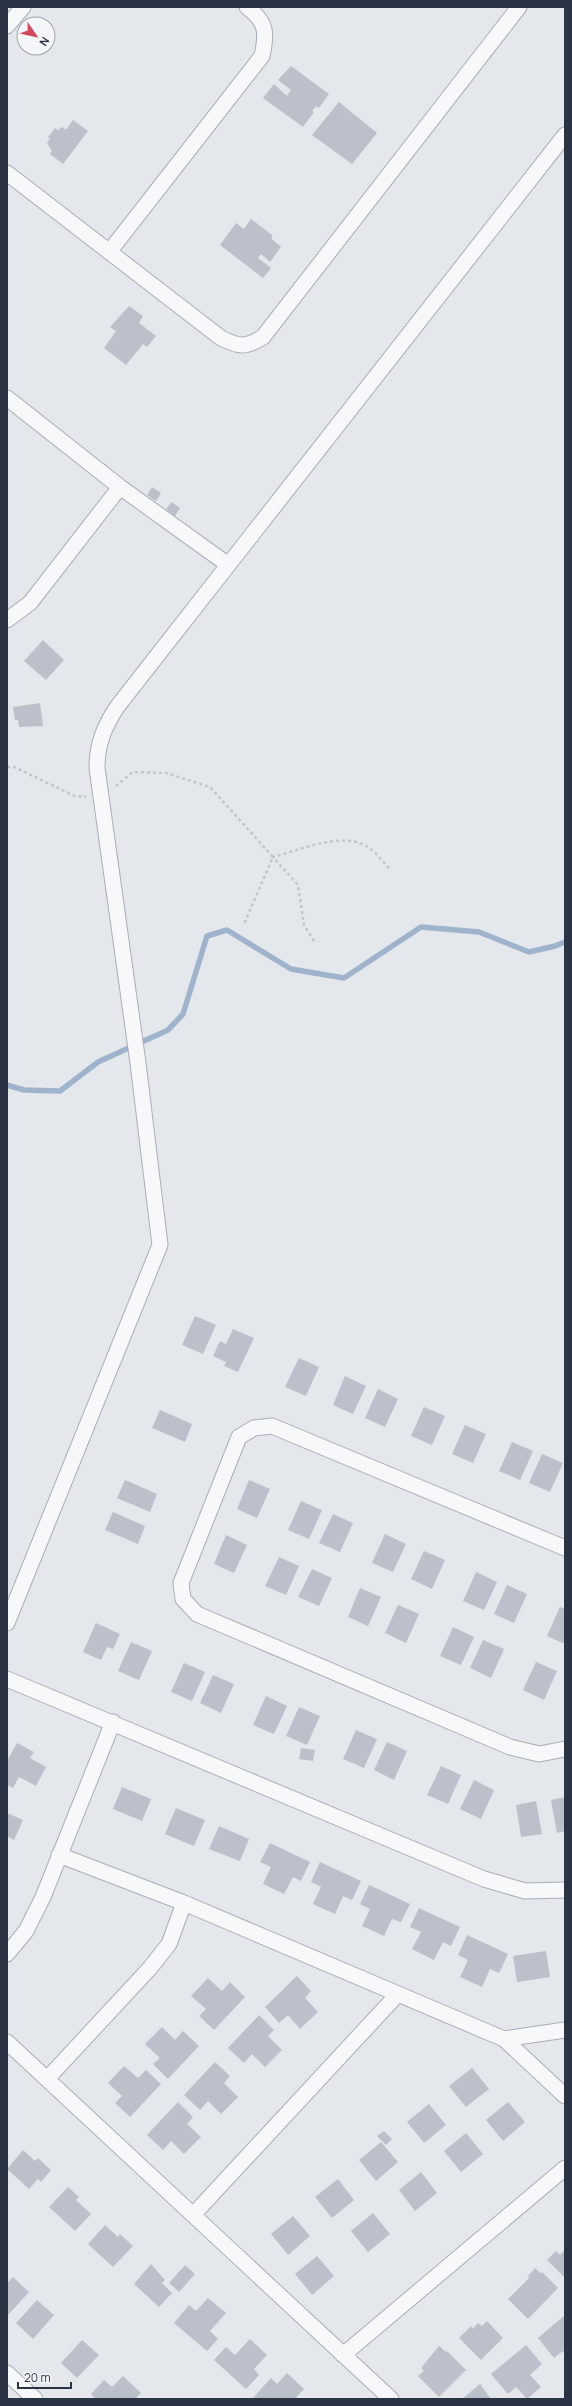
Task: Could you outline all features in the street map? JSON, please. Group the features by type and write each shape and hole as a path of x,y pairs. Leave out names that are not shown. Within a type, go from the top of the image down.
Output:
{"street":[{"path":"7,26 23,7"},
{"path":"109,252 262,56 267,35 256,14 247,7"},
{"path":"7,173 221,338 235,345 250,345 263,337 517,8"},
{"path":"7,1623 160,1245 135,1035 101,798 97,753 105,725 227,564 565,136"},
{"path":"7,398 120,487 227,564"},
{"path":"8,619 30,603 120,487"},
{"path":"565,1548 272,1426 254,1428 239,1436 181,1583 183,1599 197,1614 510,1747 539,1754 565,1749"},
{"path":"7,1679 113,1722 484,1879 525,1891 565,1890"},
{"path":"7,1954 26,1931 43,1897 113,1722"},
{"path":"59,1855 184,1904 504,2039 565,2096"},
{"path":"47,2080 150,1968 169,1944 184,1904"},
{"path":"193,2215 398,1995"},
{"path":"504,2039 565,2030"},
{"path":"7,2042 391,2399"},
{"path":"343,2355 565,2168"},
{"path":"7,2373 35,2399"}],"path":[{"path":"7,767 14,767 76,796 101,798 133,772 166,773 210,787 298,885 304,925 314,941"},
{"path":"244,924 273,857 317,843 347,841 365,845 390,869"}],"building":[{"path":"291,66 329,94 319,108 316,106 312,111 314,112 303,127 263,98 274,84 287,96 291,90 278,80"},
{"path":"339,102 377,133 352,164 312,135"},
{"path":"73,120 88,131 63,164 50,154 52,151 47,143 50,139 48,137 55,128 58,130 62,127 66,130"},
{"path":"251,219 272,235 272,239 281,247 270,262 261,254 258,258 271,268 263,278 220,245 236,223 244,229"},
{"path":"129,306 143,316 139,323 156,336 147,347 143,344 126,365 104,348 116,331 110,327"},
{"path":"152,487 161,493 156,501 147,495"},
{"path":"172,502 180,508 175,516 166,509"},
{"path":"43,640 64,660 46,680 24,661"},
{"path":"40,703 43,726 19,727 18,720 15,720 13,707"},
{"path":"195,1316 216,1325 203,1354 182,1345"},
{"path":"233,1329 254,1338 238,1372 224,1366 226,1362 213,1356 220,1341 226,1344"},
{"path":"299,1358 319,1367 306,1396 285,1387"},
{"path":"345,1376 366,1386 353,1414 333,1405"},
{"path":"378,1389 398,1399 385,1427 365,1418"},
{"path":"424,1407 445,1416 432,1445 411,1436"},
{"path":"160,1410 192,1424 185,1442 152,1428"},
{"path":"465,1425 486,1434 473,1463 452,1454"},
{"path":"512,1442 533,1451 520,1480 499,1471"},
{"path":"542,1454 563,1463 550,1492 529,1483"},
{"path":"125,1480 157,1494 150,1512 117,1498"},
{"path":"249,1480 270,1489 257,1518 237,1509"},
{"path":"301,1501 322,1510 309,1539 288,1530"},
{"path":"113,1512 145,1526 138,1544 105,1530"},
{"path":"333,1514 353,1523 340,1552 319,1543"},
{"path":"385,1534 406,1544 393,1572 372,1563"},
{"path":"226,1535 247,1545 234,1573 214,1564"},
{"path":"424,1551 445,1560 432,1589 411,1579"},
{"path":"279,1557 299,1566 286,1595 265,1586"},
{"path":"312,1569 332,1578 319,1606 298,1597"},
{"path":"476,1572 497,1582 484,1610 463,1601"},
{"path":"507,1585 527,1594 514,1623 494,1614"},
{"path":"360,1588 381,1597 368,1626 348,1617"},
{"path":"398,1605 419,1614 406,1643 385,1633"},
{"path":"560,1607 565,1609 565,1644 547,1636"},
{"path":"96,1623 120,1634 113,1649 107,1647 101,1660 83,1652"},
{"path":"453,1627 474,1637 461,1665 440,1656"},
{"path":"483,1640 504,1649 491,1678 470,1668"},
{"path":"131,1642 152,1651 139,1680 118,1671"},
{"path":"536,1662 557,1671 544,1700 523,1690"},
{"path":"184,1663 205,1672 192,1701 171,1692"},
{"path":"213,1675 234,1684 221,1713 200,1703"},
{"path":"266,1696 287,1706 274,1734 253,1725"},
{"path":"299,1707 320,1716 307,1745 286,1736"},
{"path":"356,1730 377,1739 364,1768 343,1759"},
{"path":"387,1742 407,1751 394,1780 374,1770"},
{"path":"17,1743 34,1752 30,1758 46,1767 36,1786 19,1777 13,1788 7,1785 7,1761"},
{"path":"301,1748 315,1750 313,1761 299,1759"},
{"path":"441,1766 461,1775 448,1804 427,1795"},
{"path":"474,1780 494,1790 481,1819 460,1809"},
{"path":"122,1787 151,1799 142,1821 113,1809"},
{"path":"565,1797 565,1831 557,1833 551,1800"},
{"path":"536,1801 542,1834 521,1837 516,1805"},
{"path":"176,1808 205,1820 194,1846 165,1834"},
{"path":"7,1813 23,1820 14,1840 7,1836"},
{"path":"219,1826 249,1839 240,1861 209,1849"},
{"path":"270,1843 310,1862 301,1881 293,1877 284,1894 263,1884 271,1867 260,1862"},
{"path":"320,1862 361,1881 352,1900 343,1896 335,1914 313,1904 321,1887 311,1882"},
{"path":"369,1885 410,1904 401,1922 392,1919 384,1936 362,1926 370,1909 360,1904"},
{"path":"419,1908 460,1927 451,1946 443,1942 434,1960 412,1949 421,1932 410,1927"},
{"path":"467,1935 508,1954 499,1973 490,1969 482,1987 460,1977 468,1960 458,1955"},
{"path":"546,1951 550,1977 517,1982 513,1956"},
{"path":"297,1976 311,1991 305,1998 318,2012 300,2029 288,2015 279,2023 265,2007"},
{"path":"208,1978 222,1991 230,1982 245,1997 214,2030 199,2016 206,2009 191,1996"},
{"path":"259,2015 274,2030 268,2036 282,2050 265,2067 252,2054 244,2063 228,2048"},
{"path":"162,2027 175,2040 183,2031 199,2046 168,2079 153,2064 160,2058 145,2044"},
{"path":"215,2062 230,2076 224,2083 238,2097 221,2114 208,2101 200,2110 184,2095"},
{"path":"124,2066 138,2078 146,2070 161,2084 130,2117 115,2103 122,2096 108,2083"},
{"path":"472,2068 489,2089 466,2107 449,2086"},
{"path":"178,2102 193,2117 187,2124 201,2137 184,2154 171,2141 163,2150 147,2135"},
{"path":"508,2102 525,2122 503,2141 486,2120"},
{"path":"429,2104 446,2125 424,2143 407,2122"},
{"path":"384,2131 392,2139 386,2145 377,2136"},
{"path":"466,2133 483,2154 461,2172 444,2151"},
{"path":"381,2142 398,2162 376,2181 359,2160"},
{"path":"23,2150 35,2161 38,2158 51,2170 41,2182 38,2179 29,2189 7,2169"},
{"path":"421,2172 437,2193 415,2211 399,2190"},
{"path":"338,2179 354,2200 332,2218 315,2197"},
{"path":"68,2187 79,2197 76,2200 91,2214 75,2231 49,2207"},
{"path":"373,2213 390,2234 368,2252 351,2231"},
{"path":"293,2216 310,2236 288,2255 271,2234"},
{"path":"105,2225 118,2237 120,2234 133,2246 113,2267 88,2244"},
{"path":"565,2249 565,2278 547,2260 556,2251 560,2255"},
{"path":"317,2256 334,2276 312,2295 295,2274"},
{"path":"151,2264 165,2280 162,2283 172,2293 159,2307 134,2284"},
{"path":"185,2265 195,2274 179,2292 169,2283"},
{"path":"535,2268 541,2274 542,2272 558,2288 528,2319 508,2299 529,2278 528,2276"},
{"path":"13,2277 29,2292 8,2315 7,2283"},
{"path":"208,2298 226,2313 210,2331 218,2339 207,2351 174,2323 189,2305 196,2311"},
{"path":"37,2300 54,2315 33,2339 16,2323"},
{"path":"565,2315 565,2354 563,2351 554,2358 538,2338"},
{"path":"487,2321 503,2338 481,2360 459,2338 471,2326 473,2329 478,2323 482,2326"},
{"path":"250,2339 267,2355 254,2369 259,2375 246,2389 214,2360 226,2347 235,2355"},
{"path":"82,2340 99,2355 77,2378 61,2363"},
{"path":"526,2345 542,2364 530,2375 541,2387 527,2399 516,2387 508,2394 491,2374"},
{"path":"439,2346 446,2352 447,2351 466,2370 439,2397 418,2376 424,2371 421,2368"},
{"path":"287,2373 304,2389 295,2399 252,2399 271,2378 277,2384"},
{"path":"123,2376 141,2393 135,2399 96,2399 91,2394 104,2380 112,2387"},
{"path":"480,2384 491,2399 462,2399"}],"waterway":[{"path":"7,1085 24,1090 60,1091 98,1062 168,1030 183,1014 207,936 227,930 291,969 344,978 421,927 479,932 529,952 565,942"}]}
